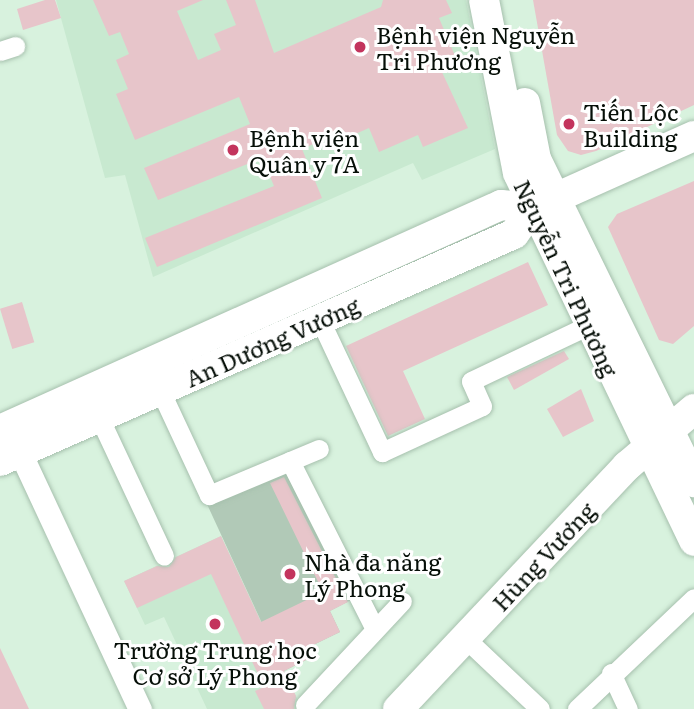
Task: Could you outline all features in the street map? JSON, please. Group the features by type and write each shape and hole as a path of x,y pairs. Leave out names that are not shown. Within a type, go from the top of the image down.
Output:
{"main road":[{"name":"Nguyễn Tri Phương","path":"484,0 516,166 545,204 635,389 658,438 694,541"},
{"name":"Nguyễn Tri Phương","path":"504,0 545,204 589,325 635,389"},
{"name":"An Dương Vương","path":"93,404 160,390 514,234 545,204 694,136"},
{"name":"An Dương Vương","path":"5,437 93,404 501,205 545,204"},
{"name":"Hùng Vương","path":"398,709 658,438 694,408"},
{"name":"Nguyễn Tri Phương","path":"658,438 694,482"}],"street":[{"path":"320,320 382,452 482,406 471,381 589,325"},
{"path":"160,390 209,495 319,449"},
{"path":"93,404 164,556"},
{"path":"5,437 140,709"},
{"path":"290,461 376,629"},
{"path":"577,709 611,673 694,598"},
{"path":"305,705 402,601"},
{"path":"465,638 540,709"},
{"path":"611,673 628,709"}],"shaded area":[{"name":"Bệnh viện Quân y 7A","path":"56,0 466,0 495,149 422,180 413,163 153,277 125,175 105,178"},
{"name":"Nhà đa năng Lý Phong","path":"287,467 353,599 330,611 340,632 305,649 310,658 284,671 206,502"},
{"name":"Trường Trung học Cơ sở Lý Phong","path":"221,536 302,709 207,709 164,617 145,625 124,581"}],"building":[{"path":"45,0 55,0 61,18 23,30 17,9"},
{"path":"93,0 203,0 177,11 198,60 221,50 214,34 236,25 226,0 255,0 274,53 381,7 383,0 446,0 452,13 439,18 458,63 441,70 468,128 423,147 418,135 379,152 369,128 337,142 334,135 302,149 322,198 157,267 145,238 274,186 262,158 158,200 144,168 250,124 239,97 135,140 116,94 128,89 116,60 129,54 120,32 109,36"},
{"path":"533,0 694,0 694,105 596,151 581,155 568,151 557,135"},
{"path":"694,181 694,326 673,344 659,340 608,227 617,214"},
{"path":"528,262 548,305 403,371 425,419 388,436 346,346"},
{"path":"22,302 34,342 12,349 0,309"},
{"path":"564,351 569,359 514,390 507,377"},
{"path":"581,389 594,421 563,437 547,409"},
{"path":"284,477 348,602 330,611 340,632 305,649 310,658 284,671 296,696 294,709 264,709 255,691 264,687 211,574 137,608 124,581 157,566 169,567 176,557 221,536 261,622 323,592 270,483"},
{"path":"0,648 29,709 0,709"}],"place":[{"name":"Bệnh viện Nguyễn Tri Phương","path":"360,47"},
{"name":"Tiến Lộc Building","path":"569,124"},
{"name":"Bệnh viện Quân y 7A","path":"233,150"},
{"name":"Nhà đa năng Lý Phong","path":"290,574"},
{"name":"Trường Trung học Cơ sở Lý Phong","path":"215,624"}]}
